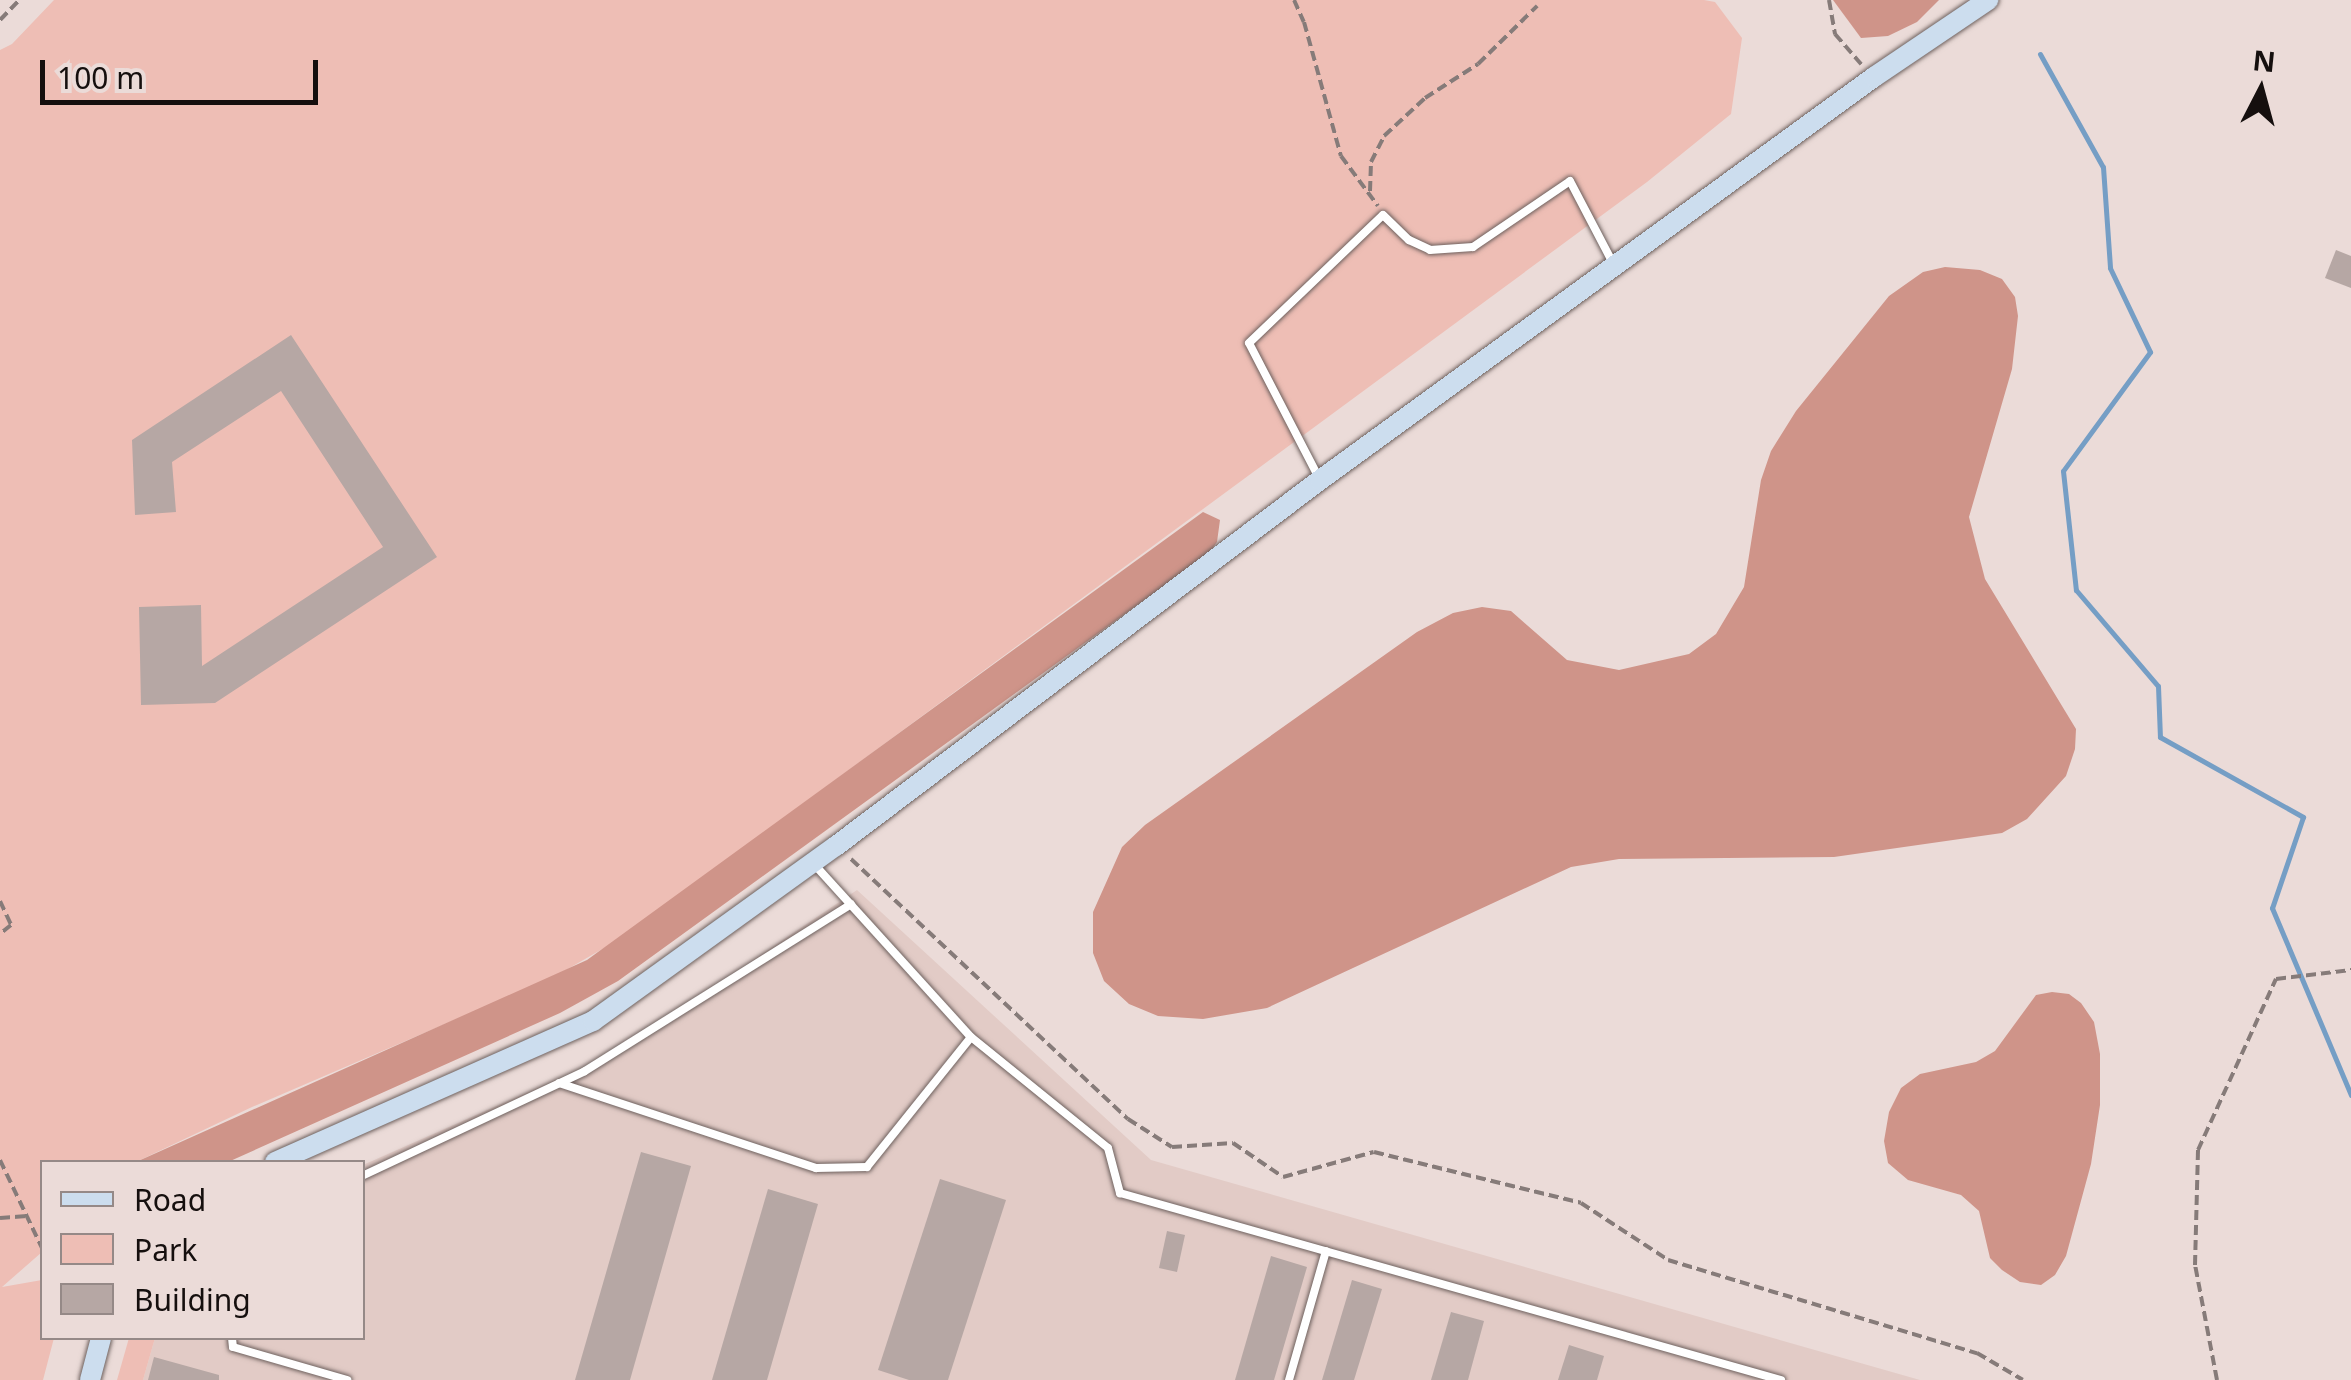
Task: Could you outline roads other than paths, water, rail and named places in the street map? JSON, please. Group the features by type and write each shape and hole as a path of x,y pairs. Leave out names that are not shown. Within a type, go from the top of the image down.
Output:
{"street":[{"path":"280,1160 592,1022 814,863 1320,480 1874,77 1988,0"},
{"path":"90,1380 101,1340"}],"lane":[{"path":"1320,480 1249,342 1383,214 1410,240 1430,250 1473,248 1570,181 1614,266"},
{"path":"814,863 971,1036 1108,1148 1120,1193 1781,1380"},
{"path":"365,1175 559,1083 851,904"},
{"path":"559,1083 816,1168 868,1168 971,1036"},
{"path":"1288,1380 1326,1252"},
{"path":"232,1340 233,1348 347,1380"}],"waterway":[{"path":"2040,54 2103,167 2110,268 2150,352 2063,471 2076,590 2158,686 2160,737 2303,817 2272,908 2351,1095"}]}
